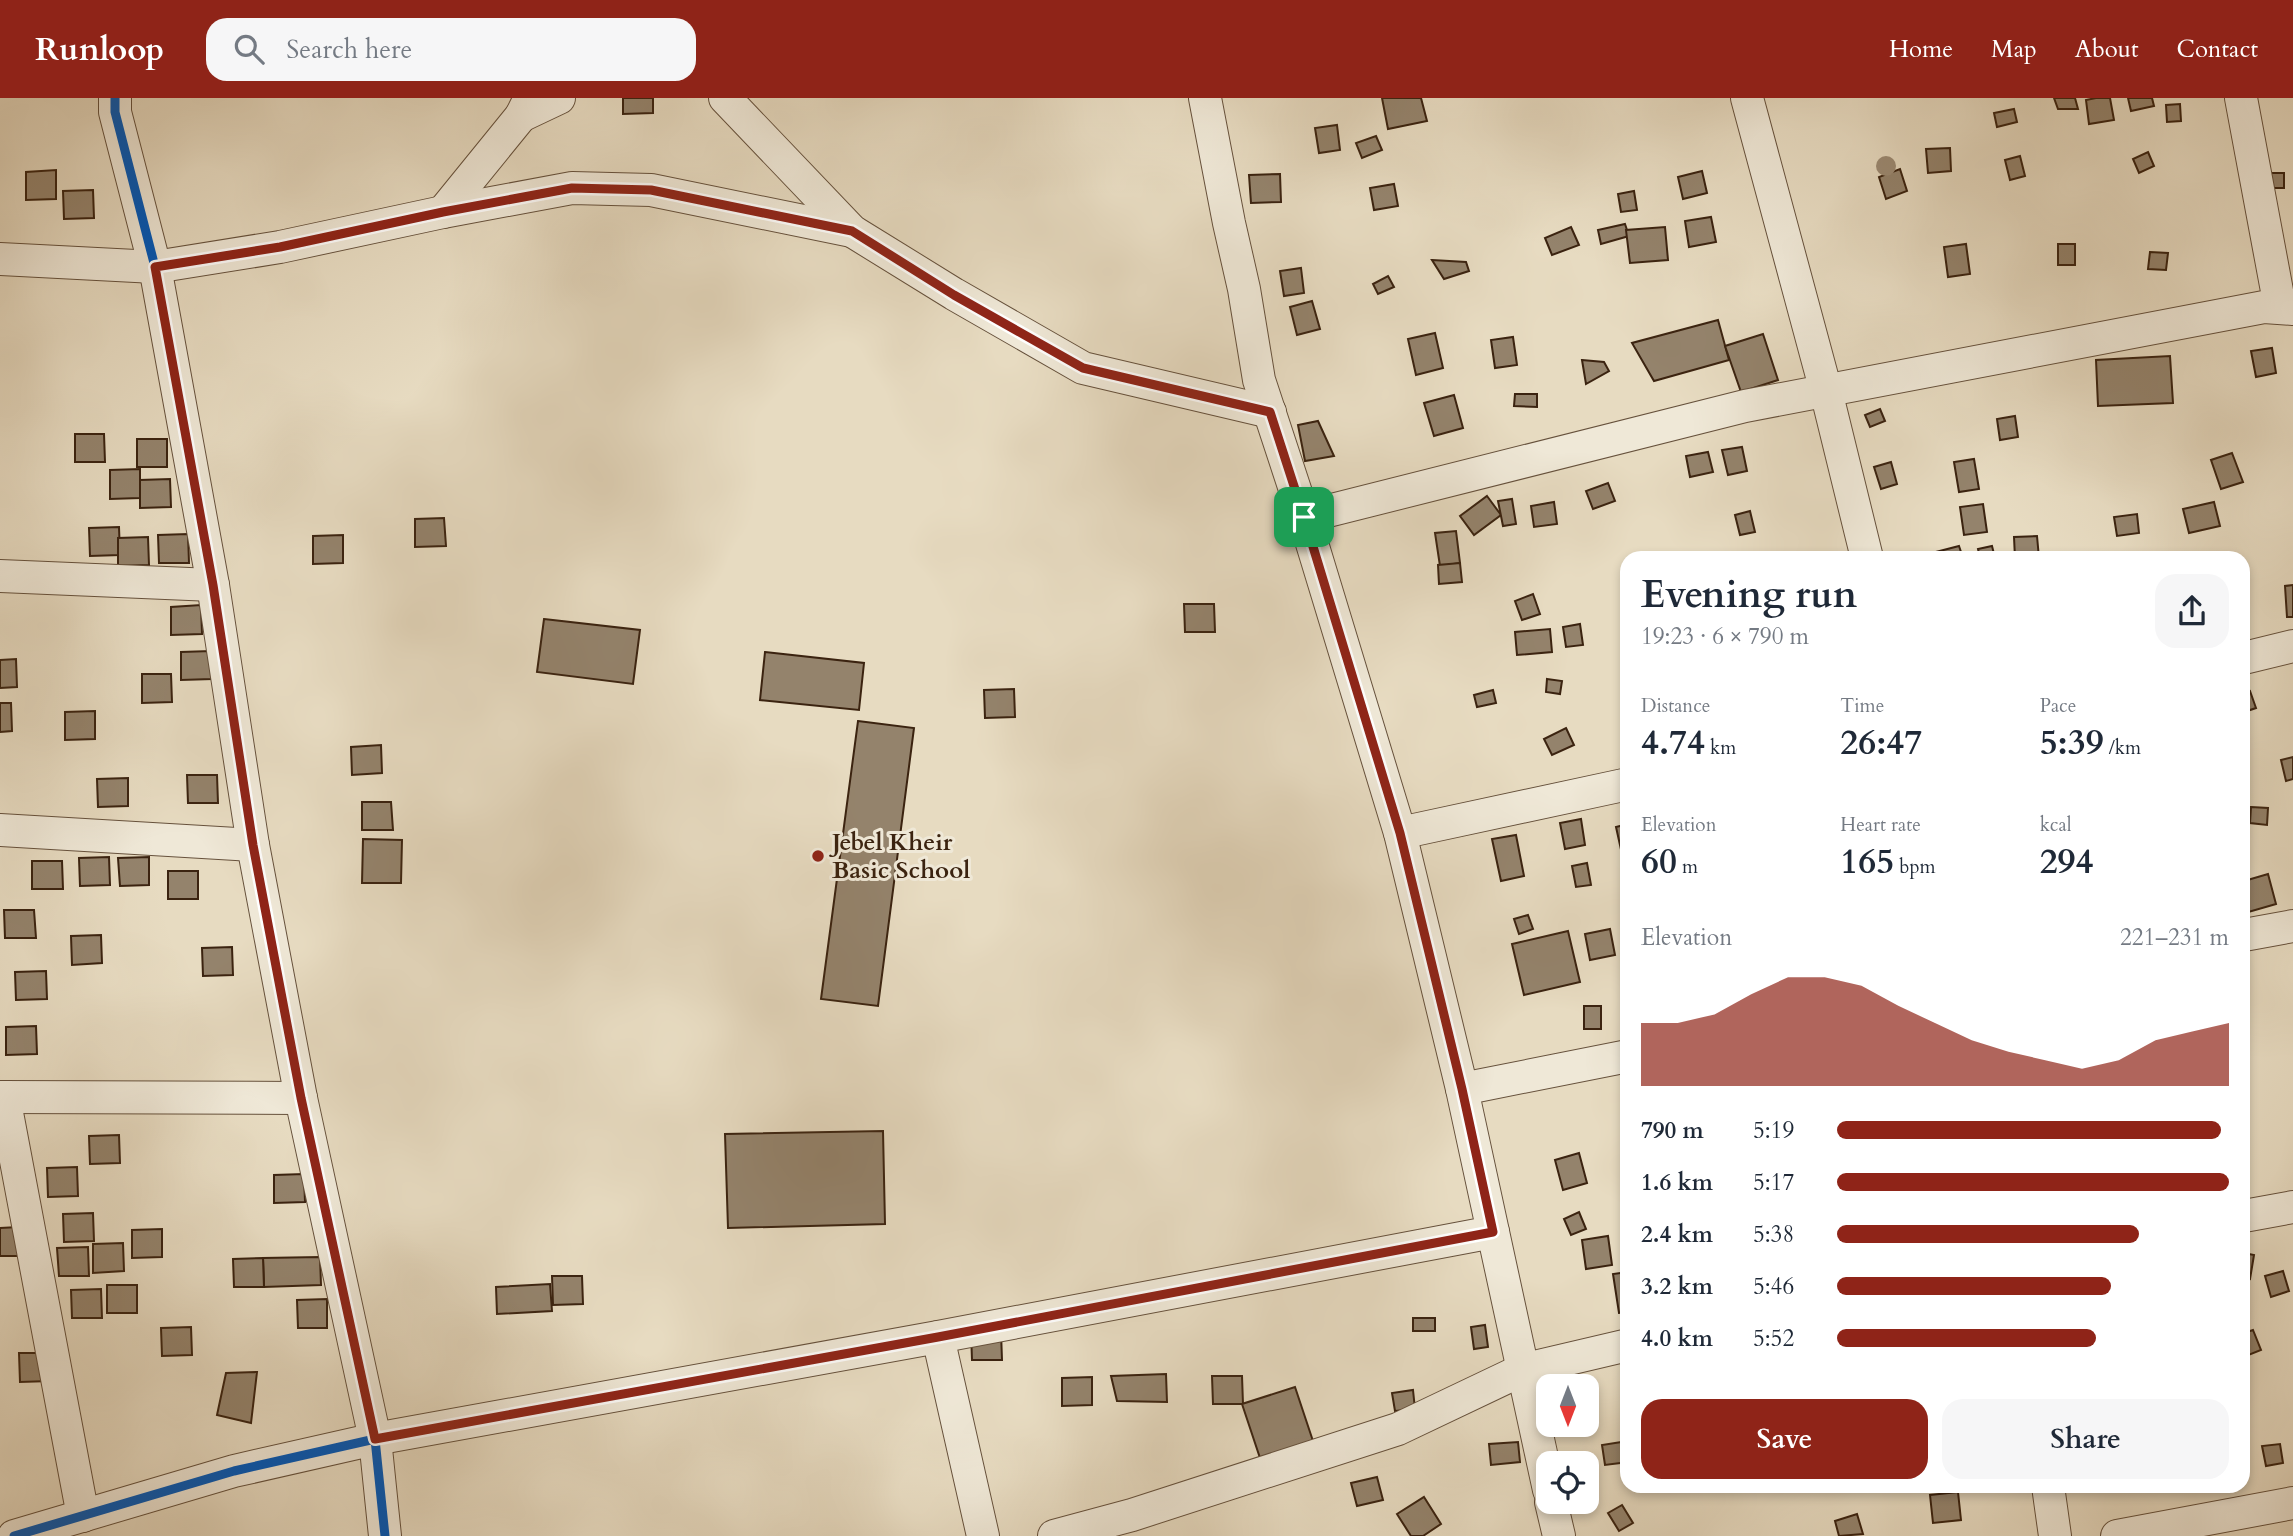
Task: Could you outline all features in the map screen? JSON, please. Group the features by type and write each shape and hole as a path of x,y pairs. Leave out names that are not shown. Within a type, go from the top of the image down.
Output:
{"street":[{"path":"115,98 115,112 155,267 213,585 253,845 301,1098 375,1439 385,1536"},
{"path":"443,212 525,107 559,98"},
{"path":"724,98 852,231 954,295 1083,368 1270,412"},
{"path":"1747,98 1826,391 1865,551"},
{"path":"1304,517 1745,406 2264,307 2287,308 2241,98"},
{"path":"1212,100 1229,223 1244,289 1259,380 1304,517 1400,833 1462,1089 1540,1451"},
{"path":"0,259 155,267 280,247 572,188 651,190 852,231"},
{"path":"0,576 213,585"},
{"path":"2250,657 2293,646"},
{"path":"1400,833 1620,786"},
{"path":"0,830 253,845"},
{"path":"2250,934 2293,926"},
{"path":"1462,1089 1620,1058"},
{"path":"83,1516 2,1097 301,1098"},
{"path":"2250,1215 2293,1207"},
{"path":"14,1536 234,1471 375,1439 938,1337 1493,1232"},
{"path":"938,1337 983,1536"},
{"path":"1054,1536 1132,1515 1398,1429 1522,1370 1620,1347"},
{"path":"2049,1493 2055,1536"},
{"path":"2118,1536 2293,1503"},
{"path":"1554,1514 1559,1536"}],"building":[{"path":"623,98 653,98 653,113 623,114"},
{"path":"1382,98 1421,98 1427,121 1388,129"},
{"path":"2054,98 2075,98 2078,109 2058,109"},
{"path":"2110,98 2114,120 2089,124 2086,100"},
{"path":"2128,98 2152,98 2154,106 2131,111"},
{"path":"2180,104 2181,121 2167,122 2166,105"},
{"path":"2014,109 2017,122 1997,127 1994,113"},
{"path":"1337,125 1340,150 1319,153 1315,128"},
{"path":"1376,136 1382,150 1362,158 1356,143"},
{"path":"1950,148 1951,171 1928,173 1926,149"},
{"path":"2148,152 2154,166 2139,173 2133,159"},
{"path":"2020,156 2025,176 2010,180 2005,160"},
{"path":"1900,169 1907,191 1886,199 1879,177"},
{"path":"56,170 56,199 26,200 26,172"},
{"path":"1702,171 1707,193 1683,199 1678,177"},
{"path":"2267,173 2284,173 2284,188 2267,188"},
{"path":"1280,174 1281,202 1251,203 1249,175"},
{"path":"1394,184 1398,206 1374,210 1370,188"},
{"path":"93,190 94,218 64,219 63,191"},
{"path":"1634,191 1637,210 1621,212 1618,194"},
{"path":"1711,217 1716,242 1689,247 1685,221"},
{"path":"1625,224 1629,236 1601,244 1598,230"},
{"path":"1571,227 1579,245 1552,255 1545,238"},
{"path":"1665,227 1668,260 1630,263 1626,230"},
{"path":"1966,244 1970,274 1948,277 1944,247"},
{"path":"2058,244 2075,244 2075,265 2058,265"},
{"path":"2150,252 2168,253 2166,270 2148,269"},
{"path":"1432,260 1466,262 1469,271 1444,279"},
{"path":"1301,268 1304,293 1284,296 1280,271"},
{"path":"1388,276 1394,287 1378,294 1373,284"},
{"path":"1312,301 1320,329 1297,335 1290,307"},
{"path":"1718,320 1729,360 1654,381 1632,343"},
{"path":"1435,333 1443,368 1416,375 1408,339"},
{"path":"1763,334 1778,380 1741,392 1725,346"},
{"path":"1513,337 1517,365 1495,368 1491,340"},
{"path":"2272,348 2276,373 2256,377 2251,351"},
{"path":"2170,356 2173,403 2098,406 2096,360"},
{"path":"1582,360 1604,362 1609,371 1586,384"},
{"path":"1515,394 1537,394 1537,407 1514,406"},
{"path":"1454,395 1463,428 1434,436 1424,403"},
{"path":"1880,409 1885,421 1870,427 1865,415"},
{"path":"2015,416 2018,437 2000,440 1997,419"},
{"path":"1318,421 1334,456 1305,461 1298,425"},
{"path":"75,434 104,434 105,462 75,462"},
{"path":"137,439 167,439 167,467 137,467"},
{"path":"1742,447 1747,471 1728,475 1722,450"},
{"path":"1708,452 1713,472 1690,477 1686,456"},
{"path":"2232,453 2243,482 2221,489 2211,460"},
{"path":"1974,459 1979,489 1959,492 1954,462"},
{"path":"1891,462 1897,484 1881,489 1874,467"},
{"path":"140,469 140,498 110,499 110,470"},
{"path":"170,479 171,507 140,508 140,480"},
{"path":"1608,483 1615,501 1593,509 1586,491"},
{"path":"1487,496 1501,515 1474,535 1460,516"},
{"path":"1512,499 1516,524 1503,526 1498,501"},
{"path":"1554,502 1557,524 1534,527 1531,506"},
{"path":"2214,502 2220,526 2189,533 2183,509"},
{"path":"1983,504 1987,532 1964,535 1960,507"},
{"path":"1750,511 1755,532 1740,535 1735,515"},
{"path":"2137,514 2139,533 2117,536 2114,517"},
{"path":"444,518 446,546 415,547 415,519"},
{"path":"119,527 120,555 90,556 89,528"},
{"path":"1456,531 1460,563 1440,566 1435,533"},
{"path":"188,534 189,563 159,563 158,535"},
{"path":"343,535 343,563 313,564 313,536"},
{"path":"2037,536 2038,551 2015,551 2014,537"},
{"path":"148,537 149,565 118,566 118,538"},
{"path":"1959,546 1961,551 1940,551"},
{"path":"1992,546 1993,551 1978,551"},
{"path":"1460,563 1462,582 1439,584 1438,565"},
{"path":"2293,585 2293,617 2287,617 2285,586"},
{"path":"1533,594 1540,614 1522,620 1515,601"},
{"path":"1184,604 1214,604 1215,632 1185,632"},
{"path":"201,605 202,634 171,635 171,607"},
{"path":"544,619 640,630 633,684 537,672"},
{"path":"1580,624 1583,645 1566,647 1563,627"},
{"path":"1550,629 1552,652 1517,655 1515,632"},
{"path":"211,651 212,679 181,680 181,652"},
{"path":"765,652 864,663 859,710 760,700"},
{"path":"16,659 17,687 0,688 0,660"},
{"path":"142,674 171,674 172,702 142,703"},
{"path":"1547,679 1562,681 1560,694 1546,692"},
{"path":"1014,689 1015,717 985,718 984,690"},
{"path":"1493,690 1496,703 1477,707 1474,695"},
{"path":"2250,691 2256,708 2250,710"},
{"path":"0,703 11,703 12,731 0,732"},
{"path":"95,711 95,739 65,740 65,712"},
{"path":"858,721 914,728 878,1006 821,999"},
{"path":"1566,728 1574,745 1552,755 1544,739"},
{"path":"381,745 382,773 352,775 351,747"},
{"path":"2293,757 2293,779 2286,781 2281,760"},
{"path":"187,775 217,775 218,803 188,803"},
{"path":"128,778 128,806 98,807 97,779"},
{"path":"362,802 391,802 393,830 362,830"},
{"path":"2251,807 2268,808 2267,825 2250,823"},
{"path":"1581,819 1585,845 1565,849 1560,823"},
{"path":"1620,826 1620,845 1616,827"},
{"path":"1516,835 1524,876 1501,881 1492,839"},
{"path":"363,839 402,840 401,883 362,883"},
{"path":"109,857 110,885 80,886 79,858"},
{"path":"149,857 149,885 120,886 118,858"},
{"path":"32,861 62,861 63,889 32,889"},
{"path":"1587,863 1591,885 1576,887 1572,866"},
{"path":"168,871 198,871 198,899 168,899"},
{"path":"2268,874 2276,904 2250,912 2250,879"},
{"path":"4,910 34,910 36,938 5,938"},
{"path":"1528,915 1533,929 1519,934 1514,919"},
{"path":"1610,929 1615,955 1590,960 1585,934"},
{"path":"1568,931 1580,982 1524,995 1512,944"},
{"path":"101,935 102,963 72,965 71,936"},
{"path":"232,947 233,975 203,976 202,948"},
{"path":"46,971 47,999 16,1000 15,972"},
{"path":"1584,1006 1601,1006 1601,1029 1584,1029"},
{"path":"36,1026 37,1054 6,1055 6,1027"},
{"path":"883,1131 885,1224 728,1228 725,1134"},
{"path":"119,1135 120,1163 90,1164 89,1136"},
{"path":"1579,1153 1587,1183 1563,1190 1555,1160"},
{"path":"77,1167 78,1196 48,1197 47,1168"},
{"path":"304,1174 305,1202 274,1203 274,1175"},
{"path":"1579,1212 1586,1229 1571,1235 1564,1219"},
{"path":"93,1213 94,1241 64,1242 63,1214"},
{"path":"18,1227 18,1256 0,1256 0,1228"},
{"path":"162,1229 162,1257 132,1258 132,1230"},
{"path":"1608,1236 1612,1265 1586,1269 1582,1240"},
{"path":"123,1243 124,1271 93,1273 93,1244"},
{"path":"88,1247 89,1276 59,1276 57,1248"},
{"path":"2250,1254 2254,1255 2250,1279"},
{"path":"320,1257 321,1285 264,1287 263,1258"},
{"path":"263,1258 264,1287 234,1287 233,1259"},
{"path":"2283,1271 2289,1291 2271,1297 2265,1276"},
{"path":"1620,1273 1620,1313 1619,1313 1613,1274"},
{"path":"552,1276 582,1276 583,1304 553,1305"},
{"path":"550,1284 552,1311 497,1314 496,1287"},
{"path":"107,1285 137,1285 137,1313 107,1313"},
{"path":"101,1289 102,1318 72,1318 71,1290"},
{"path":"327,1299 327,1328 298,1328 297,1300"},
{"path":"1413,1318 1435,1318 1435,1331 1413,1331"},
{"path":"1485,1325 1488,1347 1474,1349 1471,1327"},
{"path":"191,1327 192,1355 162,1356 161,1328"},
{"path":"2253,1330 2261,1350 2250,1354 2250,1331"},
{"path":"971,1332 1001,1332 1002,1360 972,1360"},
{"path":"19,1353 49,1353 50,1381 20,1382"},
{"path":"257,1372 251,1423 217,1415 226,1373"},
{"path":"1166,1374 1167,1402 1117,1401 1111,1376"},
{"path":"1212,1376 1242,1376 1243,1404 1213,1404"},
{"path":"1092,1377 1092,1405 1062,1406 1062,1378"},
{"path":"1295,1387 1313,1441 1260,1458 1242,1404"},
{"path":"1413,1390 1415,1409 1395,1411 1392,1393"},
{"path":"1518,1442 1520,1462 1491,1465 1489,1444"},
{"path":"1620,1442 1620,1463 1605,1465 1602,1445"},
{"path":"2280,1444 2283,1463 2266,1466 2262,1446"},
{"path":"1377,1477 1383,1500 1357,1506 1351,1483"},
{"path":"1958,1493 1961,1520 1933,1523 1930,1495"},
{"path":"1424,1497 1441,1524 1423,1536 1411,1536 1397,1514"},
{"path":"1622,1505 1633,1523 1619,1531 1608,1513"},
{"path":"1857,1514 1863,1534 1839,1536 1835,1521"}],"cycle path":[{"path":"115,98 115,112 155,267 213,585 253,845 301,1098 375,1439 385,1536"},
{"path":"14,1536 234,1471 375,1439 938,1337 1493,1232"}],"place":[{"name":"Jebel Kheir Basic School","path":"818,856"}],"route":[{"path":"572,188 651,190 852,231 954,295 1083,368 1270,412 1304,517 1400,833 1462,1089 1493,1232 938,1337 375,1439 301,1098 253,845 213,585 155,267 280,247 572,188"}]}
